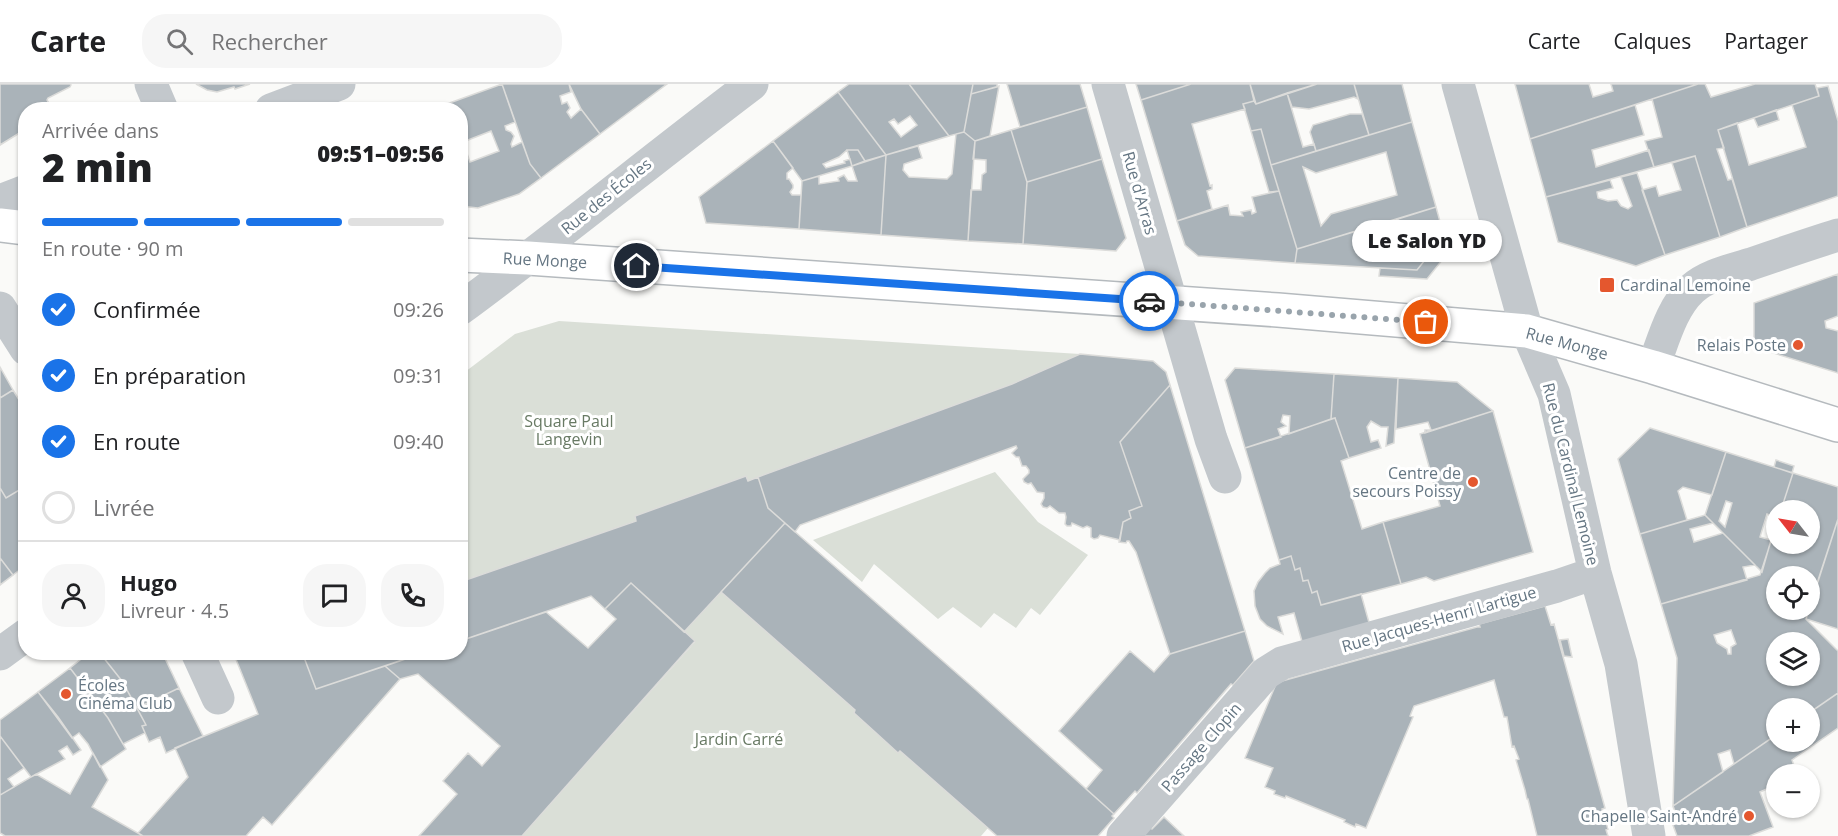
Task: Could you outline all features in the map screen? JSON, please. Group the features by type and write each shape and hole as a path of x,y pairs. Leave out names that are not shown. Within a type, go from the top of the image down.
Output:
{"main road":[{"path":"0,225 18,227"},
{"name":"Rue Monge","path":"468,255 1172,302 1527,331 1838,424"}],"street":[{"path":"151,84 159,102"},
{"path":"292,102 339,84"},
{"name":"Rue des Écoles","path":"468,303 752,84"},
{"name":"Rue d'Arras","path":"1108,84 1172,302"},
{"name":"Rue du Cardinal Lemoine","path":"1458,84 1527,331 1554,394 1595,573 1621,664 1648,836"},
{"path":"0,201 18,194"},
{"path":"1653,367 1673,318 1692,289 1724,273 1838,235"},
{"path":"1172,302 1196,429 1225,477"},
{"path":"0,308 18,336"},
{"name":"Rue Jacques-Henri Lartigue","path":"1282,663 1557,586 1595,573"},
{"path":"0,654 18,641"},
{"path":"201,660 218,698"},
{"name":"Passage Clopin","path":"1123,836 1266,673 1282,663"}],"green space":[{"name":"Square Paul Langevin","path":"559,321 1080,354 1012,384 748,481 746,476 635,516 636,521 468,580 468,370 515,334"},
{"path":"995,472 1038,522 1088,555 1040,615 1031,608 1016,628 994,613 981,628 953,607 938,619 874,564 862,582 813,540"},
{"name":"Jardin Carré","path":"721,592 855,710 854,713 875,732 988,828 981,836 522,836 695,642 684,632"}],"building":[{"path":"0,84 71,85 48,98 48,102 18,102 18,134 0,145"},
{"path":"196,84 250,84 217,92"},
{"path":"502,84 515,122 505,126 506,130 514,136 512,147 522,142 530,164 541,178 519,194 478,208 468,207 468,156 470,162 499,151 491,131 468,140 468,102 452,102"},
{"path":"502,84 569,84 571,92 560,96 562,104 567,102 570,108 567,112 571,118 581,109 600,134 541,178 530,164"},
{"path":"569,84 667,84 600,134 581,109"},
{"path":"849,84 909,84 949,136 886,155 838,92","holes":["910,116 917,125 901,137 889,122 894,119 898,124"]},
{"path":"909,84 973,84 964,132 949,136"},
{"path":"973,84 997,84 997,87 971,94"},
{"path":"1007,84 1080,84 1087,107 1020,127"},
{"path":"1136,84 1191,84 1141,100"},
{"path":"1191,84 1250,84 1254,101 1243,104 1245,109 1192,124 1210,186 1212,185 1212,189 1207,191 1212,209 1177,221 1141,100"},
{"path":"1250,84 1317,84 1256,104"},
{"path":"1317,84 1354,84 1358,99 1354,97 1309,109 1292,107 1287,93"},
{"path":"1354,84 1402,84 1412,122 1369,135"},
{"path":"1515,84 1589,84 1593,97 1613,91 1611,84 1698,84 1530,139"},
{"path":"1698,84 1705,84 1711,97 1755,84 1815,84 1819,96 1718,130 1724,148 1717,149 1728,180 1732,179 1747,227 1720,237 1695,156 1654,167 1645,141 1662,137 1652,99"},
{"path":"999,86 990,136 975,141 964,132 971,94"},
{"path":"1828,86 1838,121 1838,196 1747,227 1718,130 1737,123 1749,165 1806,147 1792,105 1819,96 1817,88"},
{"path":"838,92 886,155 865,161 858,150 847,150 839,157 823,164 826,168 845,163 844,161 850,159 852,166 802,181 773,141"},
{"path":"1287,93 1303,147 1314,144 1316,151 1271,165 1261,129 1251,131 1243,104 1254,101 1256,104"},
{"path":"1635,105 1644,135 1592,150 1596,167 1649,150 1654,167 1546,197 1530,139"},
{"path":"1087,107 1102,159 1027,182 1011,130"},
{"path":"1776,110 1779,120 1758,127 1754,118"},
{"path":"1350,114 1362,114 1369,135 1316,151 1310,132 1313,125"},
{"path":"1412,122 1436,207 1297,249 1271,165","holes":["1386,152 1397,195 1331,214 1321,226 1303,167 1316,173"]},
{"path":"1261,129 1279,191 1269,192 1251,131"},
{"path":"1011,130 1027,182 1023,244 968,241 971,190 981,190 982,175 986,172 986,160 973,159 975,141"},
{"path":"964,132 975,141 968,241 881,235 886,155 918,146 922,158 904,164 903,170 909,177 947,179 952,174 956,134"},
{"path":"773,141 793,168 787,173 787,179 793,185 790,192 792,195 801,195 799,229 706,223 699,197"},
{"path":"847,150 858,150 865,161 852,166"},
{"path":"886,155 881,235 799,229 802,181 819,176 819,184 839,181 838,178 844,175 848,181 857,181 852,166"},
{"path":"1695,156 1720,237 1665,255 1642,190 1656,186 1659,196 1681,190 1672,163"},
{"path":"1102,159 1126,238 1116,251 1023,244 1027,182"},
{"path":"1637,173 1665,255 1636,266 1558,242 1546,197 1610,180 1613,188 1597,192 1598,198 1608,201 1617,200 1621,206 1628,209 1632,206 1621,177"},
{"path":"1279,191 1297,249 1295,263 1198,256 1185,245 1177,221 1228,205 1230,215 1243,216 1241,212 1251,210 1252,214 1256,212 1252,197"},
{"path":"1436,207 1444,236 1417,270 1295,263 1297,249 1372,226 1372,237 1378,238 1384,233 1398,234 1401,230 1398,219"},
{"path":"1444,236 1455,244 1427,279 1379,276 1380,268 1417,270"},
{"path":"1838,274 1838,316 1825,321 1826,328 1838,331 1838,373 1754,347 1754,303"},
{"path":"1080,354 1153,361 1166,372 1170,385 1120,442 1142,506 1129,511 1131,518 1123,522 1120,540 1100,535 1094,539 1091,537 1091,528 1087,526 1083,528 1072,523 1071,526 1067,526 1065,513 1059,513 1050,506 1043,507 1041,504 1044,493 1037,492 1031,483 1024,482 1023,479 1029,470 1026,466 1022,466 1019,457 1012,453 1017,448 1016,446 800,525 795,532 768,508 758,477 1012,384"},
{"path":"0,367 13,390 0,398"},
{"path":"1235,368 1334,374 1331,419 1289,434 1290,416 1283,415 1281,422 1286,426 1278,429 1281,437 1245,448 1225,380"},
{"path":"1334,374 1398,378 1394,443 1386,446 1388,427 1381,427 1371,421 1367,427 1371,442 1378,440 1381,448 1349,458 1335,418 1331,419"},
{"path":"1398,378 1457,382 1493,411 1425,433 1425,430 1431,430 1428,422 1396,429"},
{"path":"1170,385 1245,631 1170,654 1136,552 1129,541 1119,542 1123,522 1131,518 1129,511 1142,506 1120,442"},
{"path":"13,390 18,398 18,491 6,498 0,488 0,398"},
{"name":"Centre de secours Poissy","path":"1493,411 1533,552 1434,581 1426,577 1401,584 1383,522 1440,506 1420,434"},
{"path":"1335,418 1349,458 1341,461 1362,529 1383,522 1401,584 1321,605 1317,591 1312,593 1308,580 1303,581 1300,568 1295,570 1291,556 1279,560 1245,448"},
{"path":"1650,428 1726,452 1712,495 1683,487 1678,491 1687,520 1640,534 1618,459"},
{"path":"1726,452 1793,473 1784,500 1766,500 1766,517 1760,537 1766,539 1767,554 1762,572 1705,515","holes":["1726,501 1732,503 1725,527 1719,521"]},
{"path":"1776,460 1794,466 1792,473 1774,467"},
{"path":"1793,473 1838,487 1838,519 1820,574 1820,566 1766,566 1766,620 1807,620 1819,632 1766,632 1766,686 1820,686 1820,633 1838,651 1838,693 1820,705 1820,698 1766,698 1766,742 1734,764 1730,750 1718,754 1723,772 1673,806 1677,658 1661,604 1760,575 1767,554 1820,554 1820,500 1784,500","holes":["1731,630 1736,644 1731,647 1731,654 1728,654 1727,649 1717,643 1714,635"]},
{"path":"746,476 748,481 758,477 768,508 785,523 684,632 631,583 605,609 591,596 468,638 468,579 636,521 635,516"},
{"path":"0,488 6,498 18,491 18,571 13,575 0,558"},
{"path":"1705,515 1713,523 1690,529 1694,542 1723,533 1755,565 1743,567 1747,580 1661,604 1640,534"},
{"path":"1838,519 1838,629 1809,620 1820,620 1820,575"},
{"path":"785,523 1114,814 1112,816 1114,818 1098,836 997,836 900,751 898,753 854,713 855,710 721,592"},
{"path":"1291,556 1295,570 1300,568 1303,581 1308,580 1312,593 1317,591 1321,605 1361,594 1370,626 1303,645 1294,613 1278,617 1283,634 1267,626 1260,619 1255,606 1254,591 1258,582 1270,568 1280,564 1279,560"},
{"path":"0,558 13,575 0,585"},
{"path":"631,583 695,641 522,836 419,836 457,794 443,781 468,753 482,766 500,746 418,674 400,679 385,666 403,660 468,660 468,638 546,612 588,648 616,619 605,609"},
{"path":"1545,606 1551,625 1554,624 1605,808 1602,809 1608,836 1537,836 1516,760 1519,759 1514,746 1512,747 1507,717 1504,717 1494,680 1414,706 1410,716 1413,717 1366,828 1356,824 1355,827 1344,822 1345,820 1286,796 1285,798 1274,794 1275,791 1265,787 1273,768 1245,758 1276,684 1480,627 1479,624"},
{"path":"1245,631 1254,661 1233,685 1231,684 1137,793 1135,791 1114,814 1086,789 1102,770 1059,731 1130,651 1154,672 1170,654"},
{"path":"1568,639 1572,657 1564,656 1560,640"},
{"path":"80,660 105,660 122,681 146,725 142,726 145,733 123,744 108,718 70,668"},
{"path":"105,660 166,660 179,688 137,708 122,681"},
{"path":"236,660 305,660 316,689 385,666 400,679 272,825 263,817 246,836 143,836 138,833 188,777 175,748 258,714"},
{"path":"305,660 402,660 316,689"},
{"path":"70,668 108,718 126,749 100,767 88,744 79,733 72,738 38,692"},
{"path":"179,688 203,736 166,753 160,737 149,742 142,726 146,725 137,708"},
{"path":"38,692 81,750 73,755 67,746 59,751 65,759 31,777 0,736 0,720"},
{"path":"1838,693 1838,728 1820,741 1820,705"},
{"path":"0,736 24,768 8,779 14,787 0,795"},
{"path":"1766,742 1766,752 1804,752 1792,760 1793,764 1766,764 1766,789 1760,792 1766,808 1766,818 1770,818 1773,827 1749,836 1677,836 1673,825 1679,822 1673,806"},
{"path":"93,753 108,780 92,807 143,836 5,836 0,833 0,795 36,774 70,794"},
{"path":"1164,817 1184,836 1142,836 1150,827 1152,829"}],"way so far":[{"path":"1149,301 1426,322"}],"place":[{"name":"Cardinal Lemoine","path":"1607,285"},
{"name":"Le Salon YD","path":"1426,322"},
{"name":"Relais Poste","path":"1798,345"},
{"name":"Centre de secours Poissy","path":"1473,482"},
{"name":"Écoles Cinéma Club","path":"66,694"},
{"name":"Chapelle Saint-André","path":"1749,816"}],"route":[{"path":"637,266 1149,301"}]}
